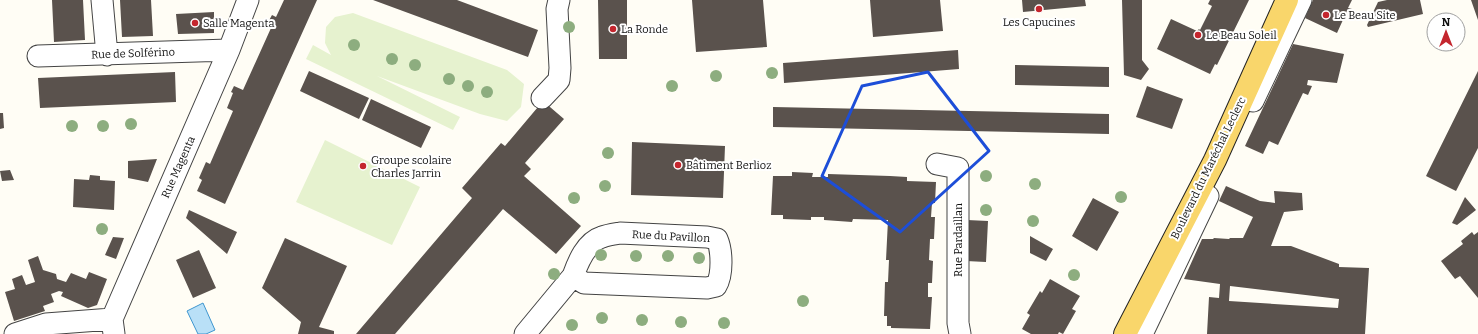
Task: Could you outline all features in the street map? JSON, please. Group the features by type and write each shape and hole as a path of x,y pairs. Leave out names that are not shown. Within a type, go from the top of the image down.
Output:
{"main road":[{"name":"Boulevard du Maréchal Leclerc","path":"1125,334 1215,160 1287,0"}],"street":[{"path":"102,0 107,54"},
{"name":"Rue Magenta","path":"113,327 229,50 248,0"},
{"path":"542,98 559,80 560,68 557,9 559,0"},
{"name":"Boulevard du Maréchal Leclerc","path":"1142,334 1301,0"},
{"name":"Rue de Solférino","path":"38,56 229,50"},
{"name":"Rue Pardaillan","path":"937,164 958,168 958,323 960,334"},
{"name":"Rue du Pavillon","path":"525,334 573,276 578,261 588,246 601,237 620,233 707,237 717,239 720,246 720,279 716,286 712,287 584,283 573,276"},
{"path":"15,334 46,324 113,327"}],"highlighted area":[{"path":"928,72 989,151 900,232 822,176 862,86"}],"green space":[{"path":"353,13 507,70 524,84 521,107 507,121 480,114 377,76 460,117 453,130 306,59 313,45 331,55 325,43 326,27 335,17"},
{"path":"325,140 420,187 392,245 296,202"}],"water":[{"path":"203,303 215,330 206,334 198,334 187,311"}],"building":[{"path":"52,0 83,0 85,40 54,42"},
{"path":"120,0 151,0 153,36 122,37"},
{"path":"284,0 317,0 225,204 197,191 202,180 199,178 206,162 210,164 233,111 227,108 233,93 231,92 234,86 243,90 271,28 266,26 272,15 276,17"},
{"path":"373,0 457,0 538,30 528,57"},
{"name":"La Ronde","path":"598,0 627,0 627,59 599,59"},
{"path":"692,0 763,0 767,47 696,52"},
{"path":"870,0 940,0 943,31 873,37"},
{"name":"Les Capucines","path":"1022,0 1085,0 1086,6 1023,12"},
{"path":"1122,0 1142,0 1142,60 1149,69 1141,80 1124,75"},
{"name":"Le Beau Soleil","path":"1210,0 1249,0 1217,65 1215,64 1210,74 1157,49 1171,19 1197,31 1199,29 1200,30 1212,6 1208,4"},
{"name":"Le Beau Site","path":"1313,0 1352,0 1348,8 1352,9 1350,12 1347,11 1337,33 1305,18"},
{"path":"1387,0 1420,0 1423,14 1368,27 1367,25 1378,2"},
{"path":"1471,0 1478,0 1478,20"},
{"name":"Salle Magenta","path":"214,12 214,33 178,34 176,14"},
{"path":"1293,44 1344,54 1337,83 1308,80 1307,85 1312,86 1308,95 1303,93 1278,145 1269,141 1263,154 1245,146"},
{"path":"958,50 959,69 784,83 783,63"},
{"path":"1015,65 1109,67 1109,87 1015,85"},
{"path":"309,71 369,98 359,119 300,91"},
{"path":"1478,71 1478,148 1456,191 1426,176"},
{"path":"175,72 176,102 40,108 38,78"},
{"path":"1147,86 1183,99 1172,129 1136,117"},
{"path":"371,99 431,127 421,148 362,120"},
{"path":"543,101 564,119 525,163 531,169 524,176 581,226 556,254 503,209 395,334 356,334 472,198 462,188 501,143 505,146"},
{"path":"773,107 1109,114 1109,134 773,127"},
{"path":"0,113 3,113 4,128 0,129"},
{"name":"Bâtiment Berlioz","path":"632,142 725,146 723,198 631,195"},
{"path":"157,159 148,182 128,178 128,161"},
{"path":"10,170 14,180 2,181 0,171"},
{"path":"792,172 813,173 812,177 828,177 828,174 890,176 907,177 907,181 936,182 935,203 932,203 931,217 935,217 934,239 930,239 929,260 933,261 932,283 928,283 928,297 932,297 930,329 891,328 891,326 887,326 887,316 884,316 885,282 888,282 889,260 886,260 888,220 853,219 852,222 824,220 824,217 811,217 811,220 783,219 783,215 771,215 773,176 792,176"},
{"path":"90,175 100,176 100,180 115,181 114,210 73,207 74,179 89,180"},
{"path":"1226,186 1260,201 1275,203 1274,191 1302,193 1303,210 1284,212 1271,246 1291,246 1339,264 1339,267 1369,268 1365,334 1207,334 1209,297 1219,298 1220,284 1184,279 1202,239 1243,238 1253,217 1219,201","holes":["1230,286 1339,299 1338,308 1229,301"]},
{"path":"1465,197 1476,210 1457,225 1452,223"},
{"path":"1093,198 1119,212 1097,251 1072,236"},
{"path":"189,210 237,232 227,254 186,218"},
{"path":"967,220 988,221 986,262 966,261"},
{"path":"1472,232 1474,235 1478,232 1478,298 1460,276 1455,279 1441,261 1463,244 1461,241"},
{"path":"1030,236 1053,249 1046,261 1030,253"},
{"path":"113,237 124,238 116,259 105,255"},
{"path":"285,238 347,266 319,327 334,331 334,334 298,334 301,322 262,288"},
{"path":"199,250 216,288 193,298 176,260"},
{"path":"38,256 43,270 56,274 57,279 66,282 71,273 86,279 89,272 107,279 97,305 88,308 61,296 63,292 59,291 51,294 54,302 43,306 45,311 14,321 5,292 15,289 12,279 22,275 26,285 35,282 28,260"},
{"path":"1050,279 1080,296 1072,309 1076,311 1063,334 1059,332 1058,334 1031,334 1022,329 1030,315 1027,313 1040,291 1042,293"}],"place":[{"name":"Les Capucines","path":"1039,9"},
{"name":"Le Beau Site","path":"1326,15"},
{"name":"Salle Magenta","path":"195,23"},
{"name":"La Ronde","path":"613,29"},
{"name":"Le Beau Soleil","path":"1198,35"},
{"name":"Bâtiment Berlioz","path":"678,165"},
{"name":"Groupe scolaire Charles Jarrin","path":"363,166"}]}
